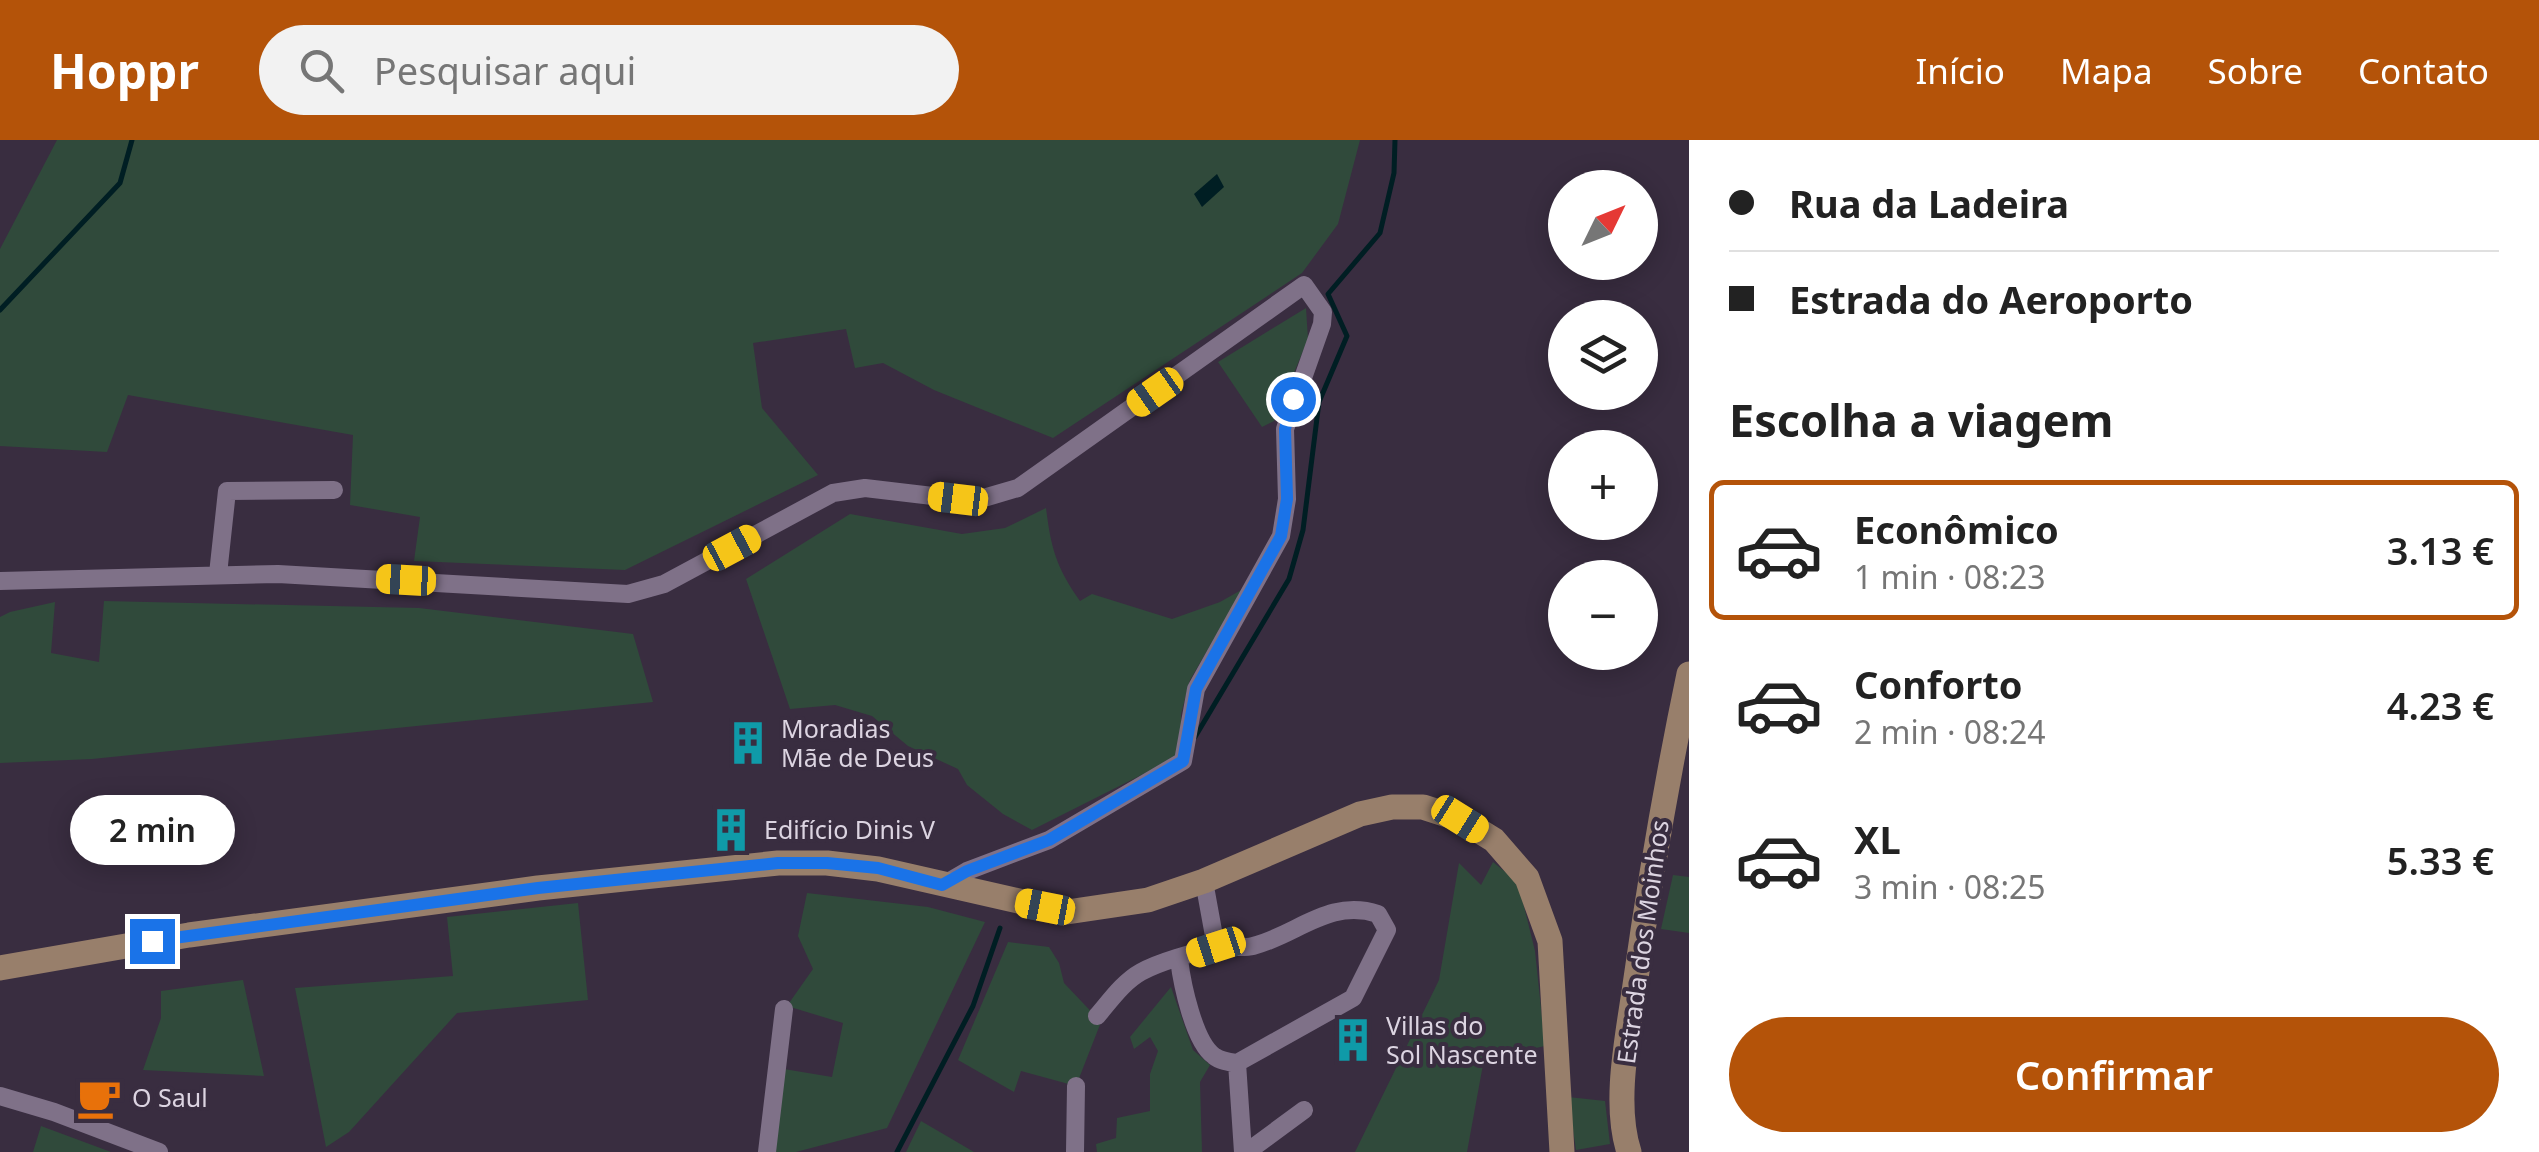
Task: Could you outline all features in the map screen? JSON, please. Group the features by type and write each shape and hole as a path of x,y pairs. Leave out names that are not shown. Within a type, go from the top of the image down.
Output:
{"main road":[{"name":"Estrada dos Moinhos","path":"1629,1152 1623,1134 1625,1061 1658,826 1689,674"},
{"path":"0,968 226,930 538,888 778,863 878,868 1067,912 1148,900 1204,881 1360,814 1392,807 1423,807 1460,819 1494,840 1527,878 1550,941 1562,1152"}],"street":[{"path":"0,581 278,574 628,594 664,584 833,493 864,488 958,499 987,497 1018,488 1304,285 1318,302 1322,324 1285,429 1287,499 1281,536 1196,689 1183,761 1049,840 967,871 942,885"},
{"path":"218,574 227,491 334,490"},
{"path":"1204,881 1216,947"},
{"path":"1097,1016 1138,974 1216,947 1258,944 1310,919 1369,910 1385,920 1387,930 1353,998 1237,1063 1217,1059 1203,1045 1181,979 1179,960"},
{"path":"767,1152 784,1009"},
{"path":"1237,1063 1245,1152"},
{"path":"1075,1152 1076,1086"},
{"path":"0,1096 155,1151"},
{"path":"1245,1152 1304,1110"}],"shaded area":[{"path":"57,140 1360,140 1338,224 1302,273 1053,438 934,390 883,363 855,368 846,329 753,343 762,408 818,475 625,570 414,561 420,517 350,505 353,435 128,395 107,452 0,446 0,249"},
{"path":"1217,174 1224,187 1202,207 1194,194"},
{"path":"1306,308 1308,339 1274,421 1262,427 1218,362"},
{"path":"1046,508 1056,557 1080,601 1092,594 1172,619 1220,602 1243,589 1190,680 1181,714 1181,755 1032,830 1003,814 967,785 958,769 908,746 872,716 835,705 790,709 746,579 850,514 962,534 1005,528"},
{"path":"104,601 419,608 633,634 653,702 92,759 0,763 0,617 55,602 51,653 99,662"},
{"path":"1493,862 1518,882 1535,951 1545,1046 1484,1059 1467,1152 1355,1152 1439,980 1459,863 1481,885"},
{"path":"1673,875 1689,877 1689,933 1661,929"},
{"path":"807,893 928,907 985,922 887,1128 796,1152 772,1152 784,1069 832,1077 843,1023 787,1006 813,969 798,936"},
{"path":"578,903 588,1000 457,1013 349,1132 326,1147 295,988 453,976 447,917"},
{"path":"1008,942 1049,947 1059,963 1064,983 1101,1022 1076,1086 1021,1071 1014,1092 958,1060"},
{"path":"243,980 264,1076 143,1070 161,1018 161,991"},
{"path":"1171,987 1193,1050 1210,1065 1200,1082 1202,1152 1097,1152 1096,1144 1116,1138 1117,1118 1150,1111 1150,1074 1158,1051 1150,1037 1134,1049 1130,1037"},
{"path":"1568,1097 1605,1101 1610,1144 1576,1150"},
{"path":"921,1121 974,1152 906,1152"},
{"path":"41,1126 111,1152 33,1152"}],"waterway":[{"path":"0,310 120,183 132,140"},
{"path":"1195,737 1289,579 1303,530 1319,402 1347,336 1328,294 1380,233 1394,173 1395,140"},
{"path":"897,1152 973,1006 1000,928"}],"place":[{"name":"Moradias Mãe de Deus","path":"748,743"},
{"name":"Edifício Dinis V","path":"731,830"},
{"name":"Villas do Sol Nascente","path":"1353,1040"},
{"name":"O Saul","path":"99,1098"}],"route":[{"path":"152,941 538,888 778,863 878,868 942,885 967,871 1049,840 1183,761 1196,689 1281,536 1287,499 1285,429 1293,399"}]}
